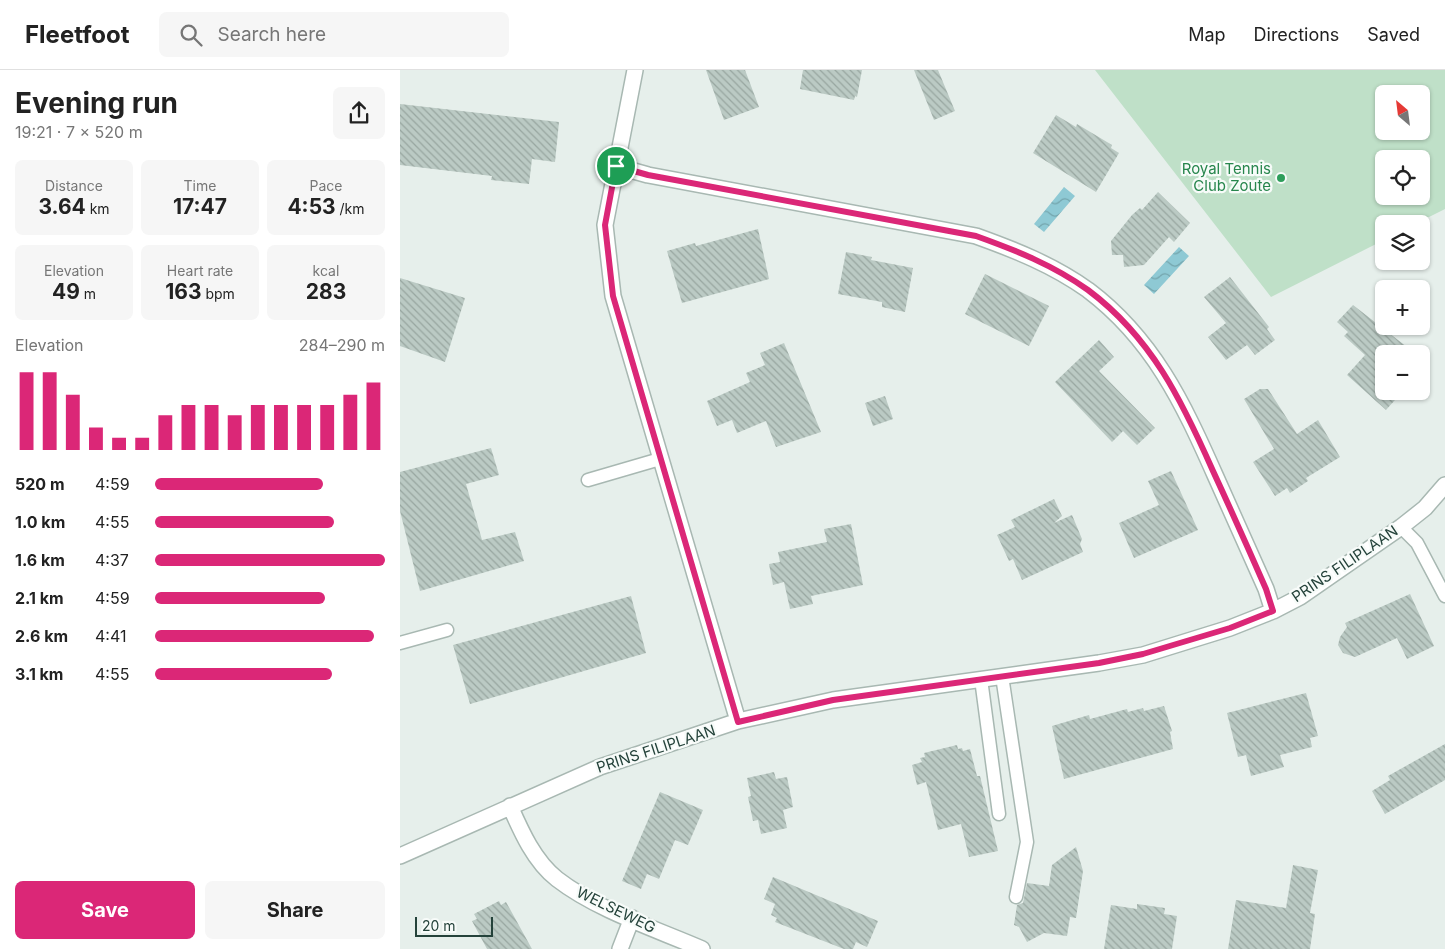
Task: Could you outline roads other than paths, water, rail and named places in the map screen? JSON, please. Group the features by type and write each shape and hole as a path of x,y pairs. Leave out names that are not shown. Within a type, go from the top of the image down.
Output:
{"street":[{"path":"635,70 605,225 613,296 738,722"},
{"path":"616,166 648,175 976,236 1022,252 1088,290 1116,314 1139,338 1161,367 1184,405 1266,589 1273,611"},
{"name":"PRINS FILIPLAAN","path":"400,856 600,767 738,722 833,700 981,680 1143,654 1230,628 1273,611 1300,596 1402,527 1426,508 1445,485"},
{"name":"WELSEWEG","path":"510,806 532,850 556,878 589,899 702,949"},
{"path":"620,949 632,918"}],"lane":[{"path":"588,480 660,459"},
{"path":"1402,527 1417,543 1445,596"},
{"path":"400,643 446,630"},
{"path":"1002,676 1027,842 1016,897"},
{"path":"981,680 1000,814"}],"water":[{"path":"1064,187 1075,196 1044,232 1034,224"},
{"path":"1179,247 1189,256 1154,294 1144,285"}],"place":[{"name":"Royal Tennis Club Zoute","path":"1281,178"}]}
